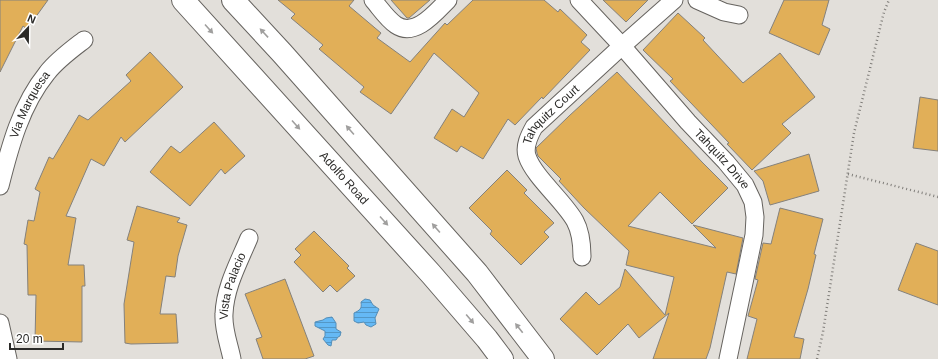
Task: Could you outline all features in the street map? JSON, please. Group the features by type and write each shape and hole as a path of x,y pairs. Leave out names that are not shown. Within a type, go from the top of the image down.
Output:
{"main road":[{"name":"Adolfo Road","path":"183,0 432,274 502,359"},
{"path":"233,0 282,53 477,273 543,359"}],"street":[{"path":"373,0 395,24 400,27 409,28 417,26 431,16 448,0"},
{"name":"Tahquitz Drive","path":"580,0 688,122 726,162 745,185 753,202 754,235 728,359"},
{"name":"Tahquitz Court","path":"582,258 581,242 576,222 534,169 527,156 526,146 529,136 534,127 674,0"},
{"path":"697,0 724,12 740,14"},
{"name":"Via Marquesa","path":"0,186 15,134 27,105 47,73 84,40"},
{"name":"Vista Palacio","path":"232,359 225,330 224,314 228,287 250,238"},
{"path":"0,323 8,359"}],"path":[{"path":"817,359 823,332 858,118 884,12 889,0"},
{"path":"848,174 938,197"}],"water":[{"path":"365,299 370,300 373,305 379,309 375,318 376,324 371,327 366,325 364,322 358,323 354,321 354,313 360,309 361,302"},
{"path":"332,317 336,323 336,329 341,332 340,336 336,340 332,340 331,346 328,345 323,339 325,336 325,331 315,326 315,322"}],"building":[{"path":"0,0 48,0 27,29 23,26 0,72"},
{"path":"278,0 354,0 349,6 381,33 377,38 410,62 445,23 447,25 473,0 544,0 558,12 560,9 587,35 581,42 590,50 543,99 542,97 515,125 508,119 483,159 461,146 457,152 434,138 452,109 464,117 479,93 434,53 391,114 360,92 364,87 319,49 323,45 291,18 295,14"},
{"path":"391,0 430,0 409,18 407,18"},
{"path":"603,0 648,0 626,22"},
{"path":"784,0 829,0 822,25 830,29 819,55 769,33"},
{"path":"678,13 705,38 703,40 743,83 780,53 815,97 782,124 791,133 752,170 727,144 729,143 670,81 673,79 643,50"},
{"path":"150,52 183,87 125,142 121,137 104,166 91,159 66,216 76,218 68,265 84,265 85,286 82,286 82,342 35,341 36,295 28,295 27,245 24,244 28,220 34,221 40,192 35,189 49,157 53,159 79,115 88,120 131,81 126,75"},
{"path":"617,72 728,188 692,224 660,192 628,226 716,248 693,225 743,238 736,274 727,272 710,348 706,359 653,359 669,313 639,338 628,324 597,355 560,319 586,292 599,305 620,287 625,269 665,315 674,277 626,265 629,251 584,208 559,181 561,179 538,156 537,153 536,148"},
{"path":"920,97 938,100 938,151 913,148"},
{"path":"214,122 245,156 225,174 221,169 190,206 150,172 171,146 180,153"},
{"path":"809,154 819,191 770,205 763,181 754,171"},
{"path":"507,170 527,190 524,193 554,223 544,232 549,237 521,265 490,234 492,231 469,208"},
{"path":"137,206 180,218 177,222 187,225 178,256 175,277 166,276 160,314 176,314 178,343 125,343 124,304 134,242 127,240"},
{"path":"780,208 823,219 814,254 816,255 808,289 794,337 804,339 800,359 747,359 757,319 748,316 758,280 755,279 763,243 771,244"},
{"path":"314,231 349,266 347,268 355,276 337,292 330,285 323,292 294,262 301,255 295,249"},
{"path":"916,243 938,251 938,305 898,290"},
{"path":"285,279 314,356 305,359 263,359 256,339 262,337 245,294"}]}
